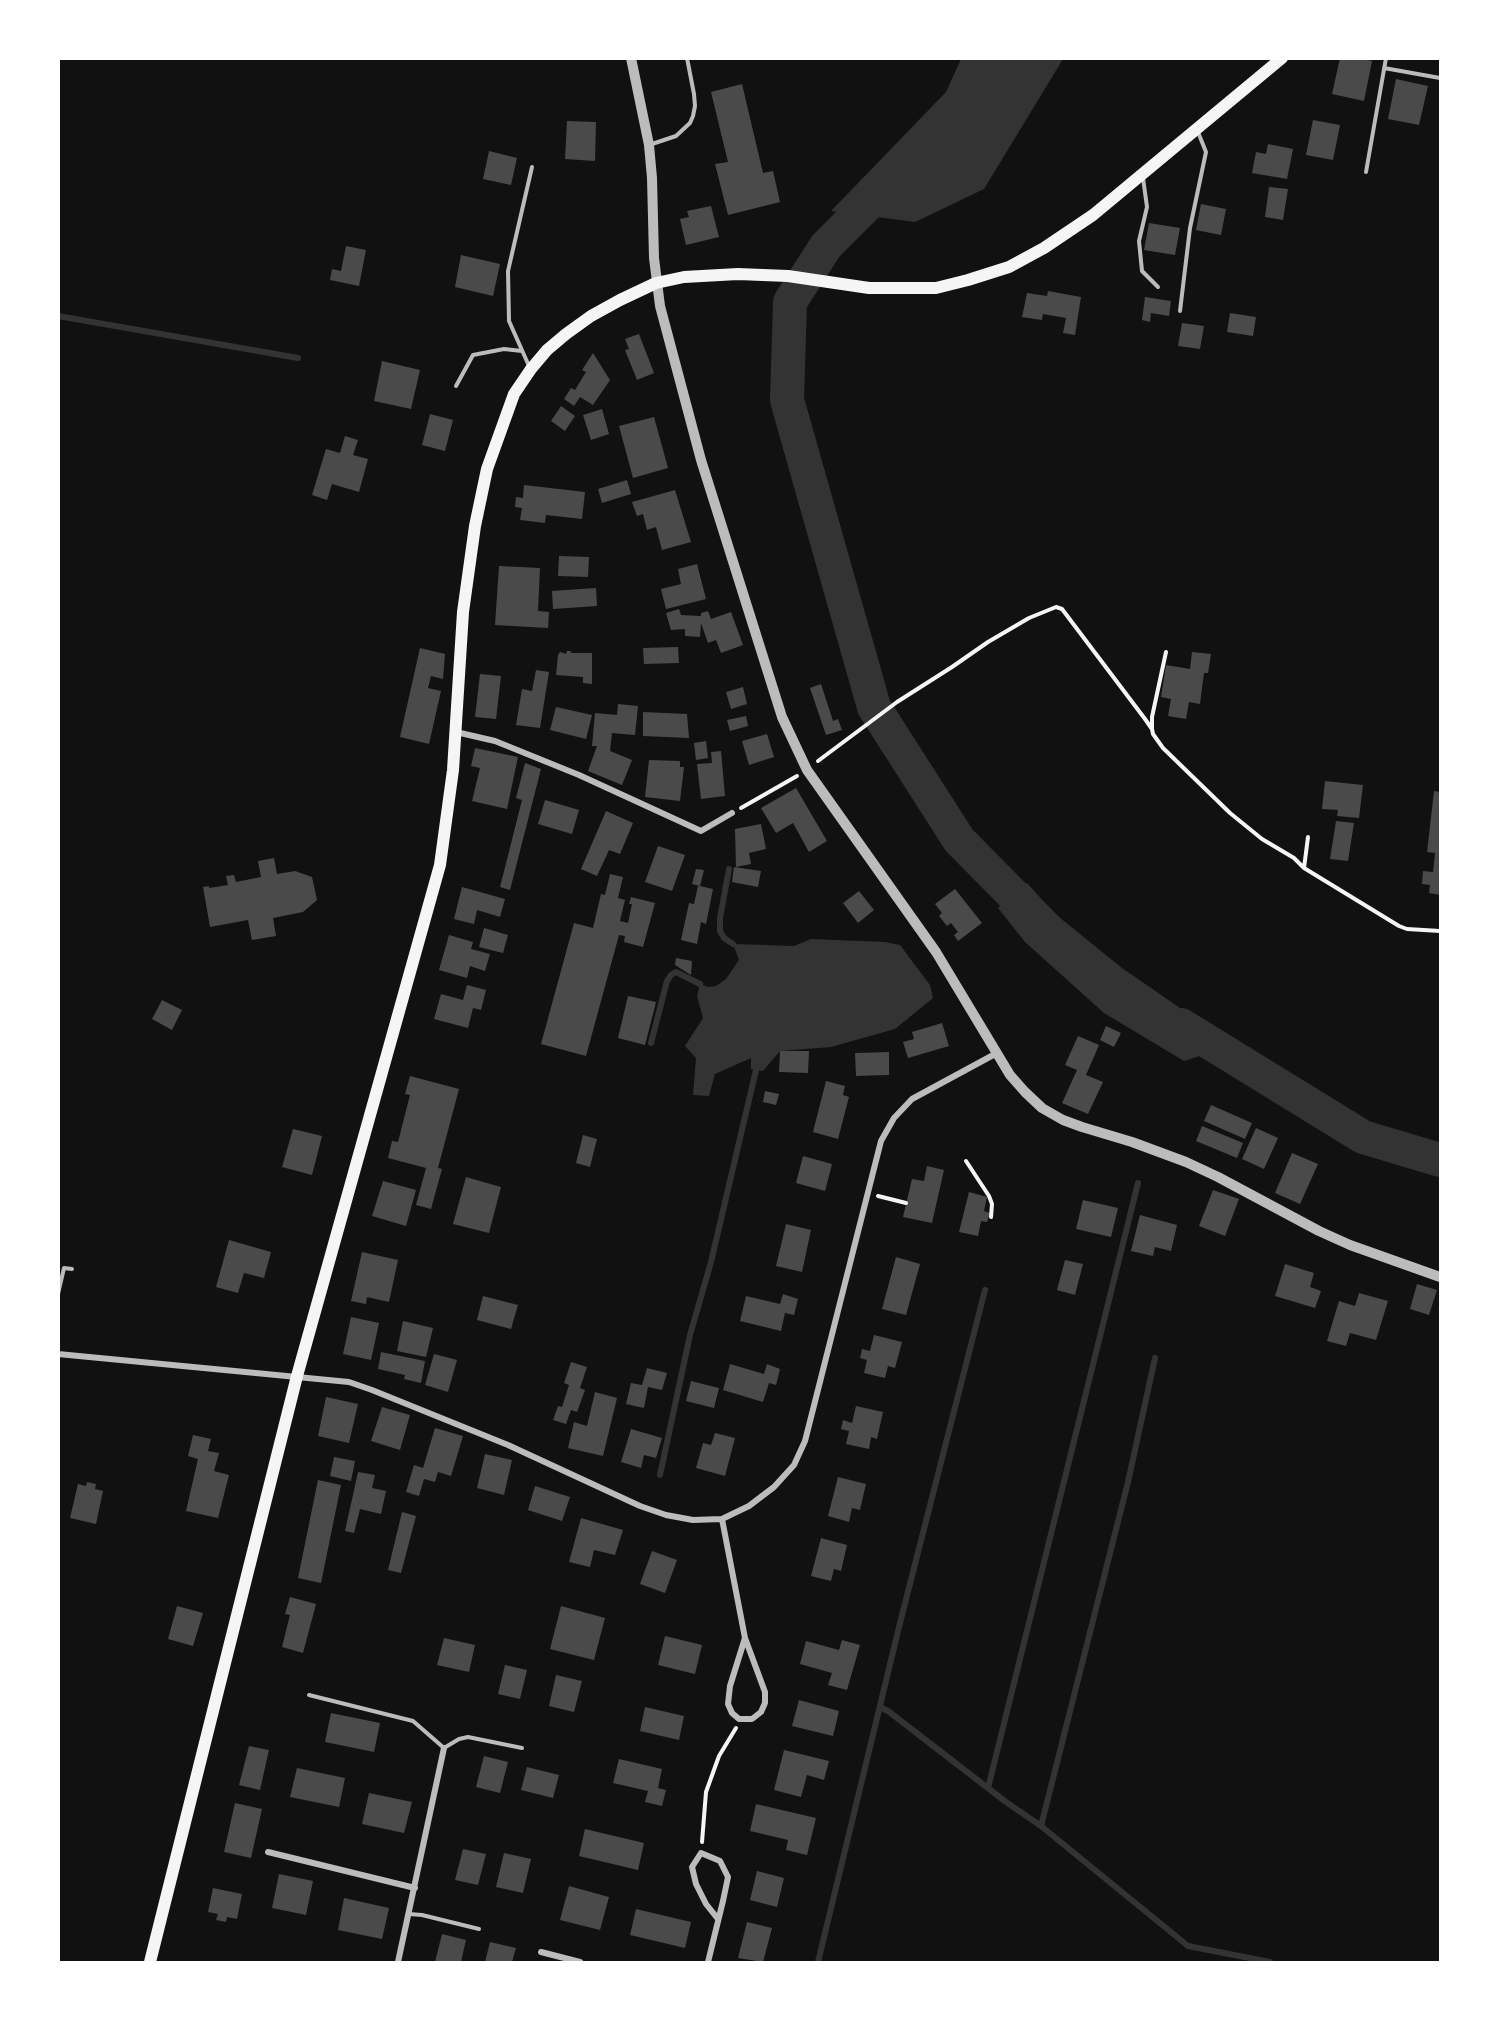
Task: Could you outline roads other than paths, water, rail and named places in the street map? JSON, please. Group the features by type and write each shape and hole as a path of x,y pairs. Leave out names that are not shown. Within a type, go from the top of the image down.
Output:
{"main road":[{"path":"150,1962 297,1376 440,865 456,732 463,612 475,526 487,469 514,394 547,350 591,316 656,283 709,274 788,276 869,288 936,288 1009,267 1044,248 1093,215 1281,58"}],"street":[{"path":"632,58 649,145 656,283 660,306 703,467 782,717 807,770 936,951 1010,1075 1042,1108 1063,1119 1186,1162 1318,1231 1350,1245 1440,1277"},
{"path":"456,732 495,741 701,831 732,813"},
{"path":"58,1354 349,1382 508,1445 640,1506 693,1520 722,1518 749,1506 774,1487 794,1465 805,1441 881,1142 894,1118 912,1099 997,1053"},
{"path":"722,1518 745,1638 765,1692 765,1703 761,1712 752,1719 740,1719 732,1713 728,1704 730,1686 745,1638"},
{"path":"398,1962 444,1748"},
{"path":"268,1852 415,1888"},
{"path":"708,1962 728,1877 720,1861 701,1853 692,1867 696,1884 706,1904 718,1919"},
{"path":"541,1952 580,1962"}],"lane":[{"path":"649,145 675,136 690,123 695,106 687,58"},
{"path":"1366,172 1386,58"},
{"path":"1384,68 1440,78"},
{"path":"1180,310 1190,228 1206,152 1196,129"},
{"path":"531,369 509,321 508,271 532,166"},
{"path":"1142,174 1147,207 1139,241 1142,272 1158,286"},
{"path":"456,386 473,355 504,349 523,351"},
{"path":"58,1293 64,1268 72,1269"},
{"path":"309,1695 413,1721 444,1748 459,1739 468,1737 522,1748"},
{"path":"409,1914 479,1929"}],"waterway":[{"path":"892,183 882,190 826,246 790,302 787,400 874,707 959,840 1046,928"},
{"path":"58,316 298,358"},
{"path":"729,869 720,918 720,931 724,938 733,944"},
{"path":"651,1043 667,981 671,975 676,972 700,984"},
{"path":"1181,1025 1363,1137 1440,1160"},
{"path":"660,1475 690,1335 711,1262 756,1070"},
{"path":"988,1788 1138,1183"},
{"path":"818,1962 900,1623 985,1290"},
{"path":"1041,1826 1128,1482 1155,1358"},
{"path":"880,1707 1041,1826 1188,1946 1270,1962"}]}
